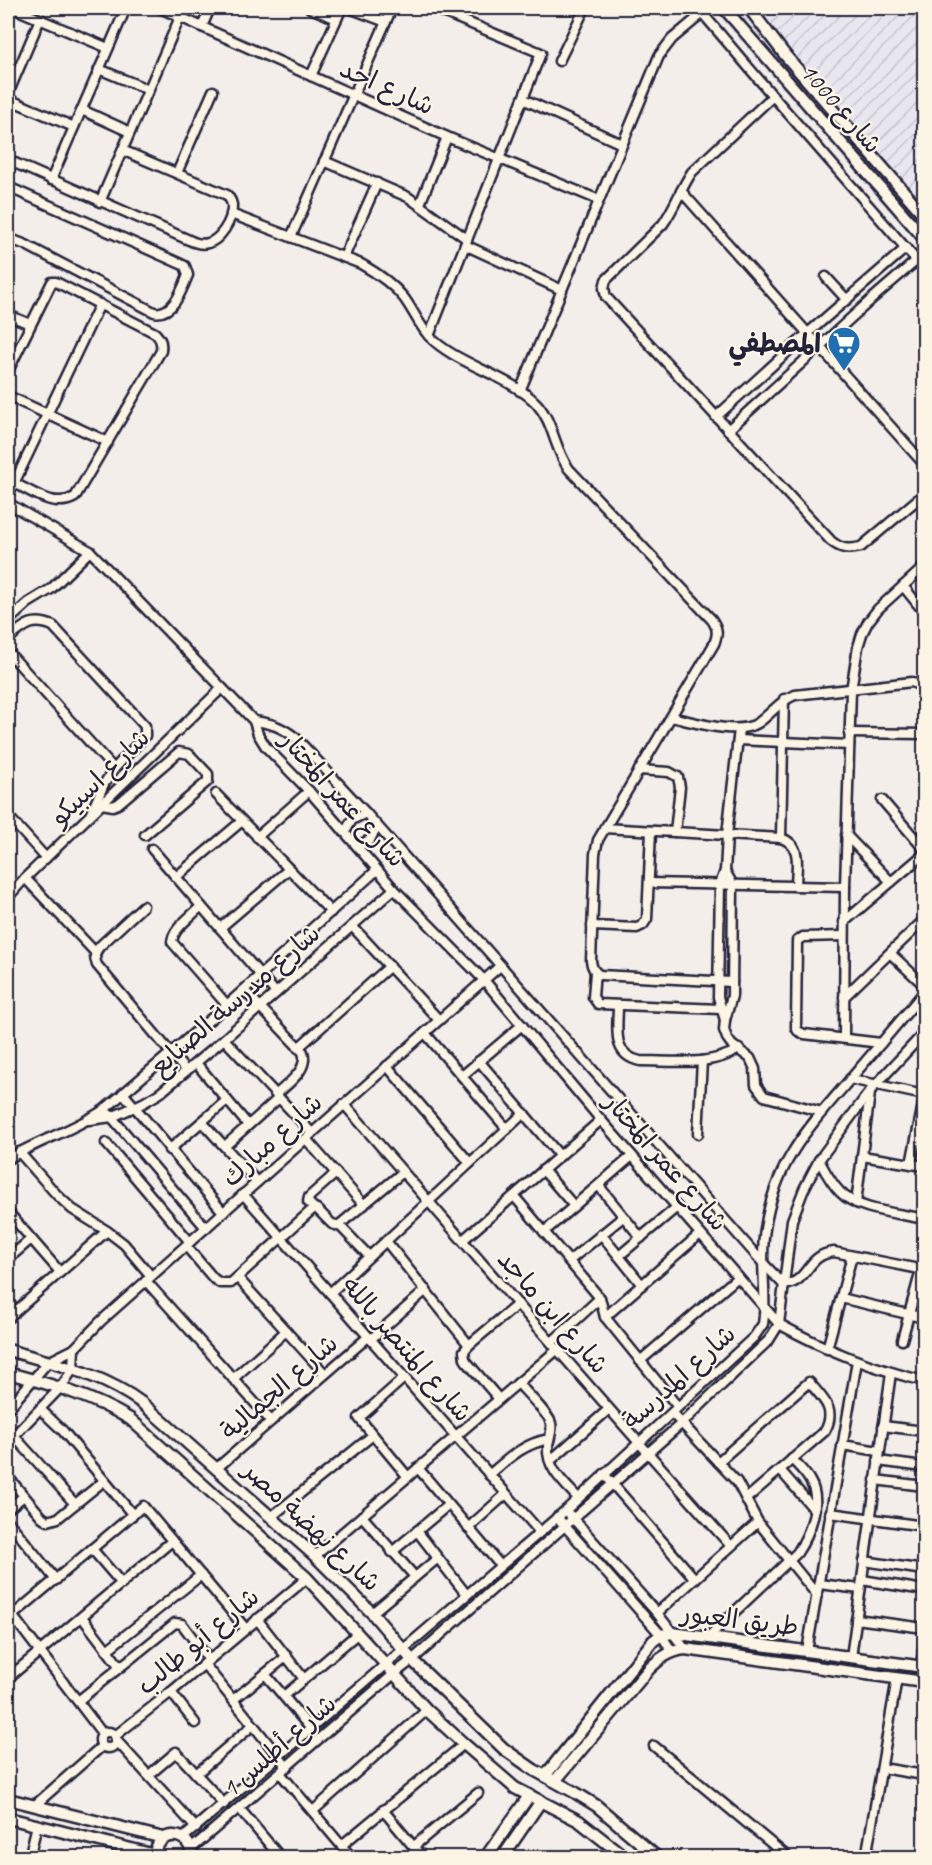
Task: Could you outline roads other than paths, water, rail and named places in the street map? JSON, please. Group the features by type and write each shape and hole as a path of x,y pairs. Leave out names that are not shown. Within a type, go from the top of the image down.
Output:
{"street":[{"path":"13,8 108,48"},
{"path":"51,180 126,8"},
{"name":"شارع احد","path":"160,8 447,137 599,200"},
{"path":"202,27 210,8"},
{"path":"310,8 337,19"},
{"path":"311,76 344,8"},
{"path":"349,8 386,22"},
{"path":"291,237 392,8"},
{"path":"429,336 541,53 433,8"},
{"path":"559,61 585,8"},
{"name":"شارع 1000","path":"724,8 924,238"},
{"name":"شارع 1000","path":"749,8 785,55 924,215"},
{"path":"520,391 659,56 672,39 701,10 924,269"},
{"path":"100,202 180,17"},
{"path":"8,94 40,19"},
{"path":"99,69 148,90"},
{"path":"177,173 213,91"},
{"path":"774,96 692,172 663,224 606,280 604,288 606,297 831,541 840,548 850,550 861,547 924,494"},
{"path":"8,99 74,127"},
{"path":"522,99 622,144"},
{"path":"82,110 130,132"},
{"path":"420,204 447,137"},
{"path":"8,160 198,244 216,239 223,231 233,207 227,195 122,150"},
{"path":"324,161 402,194 420,204 466,242 562,290"},
{"path":"344,257 376,183"},
{"path":"8,187 181,264 185,266 188,275 172,306 161,314 8,238"},
{"path":"681,191 924,464"},
{"path":"231,214 344,257 377,273 404,297 429,336 537,403 548,420 558,451 569,469 717,627 714,644 598,840 595,854 591,961 595,972 594,1001 602,1005 720,1009"},
{"path":"716,417 906,248"},
{"path":"728,430 917,260"},
{"path":"826,277 847,300"},
{"path":"8,371 52,282 155,333 162,344 161,351 75,497 59,503 14,483"},
{"path":"863,286 873,298"},
{"path":"8,496 100,304"},
{"path":"8,315 30,324"},
{"path":"8,396 108,442"},
{"path":"8,503 90,551 254,721"},
{"path":"8,621 28,603 51,589 90,551"},
{"path":"844,1038 844,922 851,690 862,634 868,622 878,609 924,567"},
{"path":"903,586 924,612"},
{"path":"8,639 25,625 34,622 44,622 53,626 145,726 146,736 114,769 104,784 90,816"},
{"path":"8,652 114,769"},
{"path":"671,717 739,729 757,723 784,699 795,694 912,682 924,689"},
{"name":"شارع اسبيكو","path":"8,897 222,688"},
{"path":"781,838 784,699"},
{"name":"شارع عمر المختار","path":"779,1324 601,1120 484,980 394,889 309,791 266,747 258,735 254,721 276,725 296,738 366,813 784,1285"},
{"path":"725,1020 720,1009 718,981 720,884 725,872 739,729"},
{"path":"849,733 924,734"},
{"path":"738,740 849,745"},
{"path":"102,804 113,806 118,804 176,754 183,752 189,754 208,774 208,781 145,836"},
{"path":"639,770 669,772 678,777 680,787 675,832"},
{"path":"257,837 309,791"},
{"path":"216,794 331,912"},
{"path":"882,800 924,849"},
{"path":"345,832 352,820 366,813"},
{"path":"8,816 46,858"},
{"path":"176,876 242,821"},
{"path":"357,846 370,840 377,826"},
{"path":"604,828 781,838 790,841 795,848 796,886"},
{"path":"592,926 637,928 647,919 651,831"},
{"path":"846,835 891,882"},
{"path":"152,849 276,993"},
{"path":"844,922 924,854"},
{"path":"220,928 289,869"},
{"name":"شارع مدرسة الصنايع","path":"8,1159 89,1120 105,1109 244,990 378,870"},
{"path":"725,872 733,885 732,996 725,1020 724,1029 727,1038 754,1063 756,1085 764,1096 822,1112"},
{"path":"25,878 95,952"},
{"path":"649,883 845,887"},
{"name":"شارع مدرسة الصنايع","path":"89,1120 112,1117 160,1093 394,889"},
{"path":"143,906 95,952 94,959 186,1071"},
{"path":"201,906 176,931 172,936 172,942 226,1005"},
{"path":"844,997 924,920"},
{"path":"352,926 440,1020"},
{"path":"844,936 803,936 797,941 795,1024 798,1031 804,1034 881,1043"},
{"path":"890,953 924,986"},
{"path":"298,1048 390,966"},
{"name":"شارع مبارك","path":"48,1362 74,1349 148,1279 500,966"},
{"path":"595,972 606,976 732,982"},
{"path":"225,1146 278,1096 304,1065 305,1058 303,1052 244,990"},
{"name":"شارع المدرسة","path":"386,1665 566,1510 754,1337 763,1324 765,1308 763,1263 765,1230 776,1187 784,1167 801,1138 924,992"},
{"path":"618,1006 619,1045 630,1059 702,1061 722,1058 739,1049"},
{"path":"462,1076 522,1025"},
{"path":"425,1033 507,1129"},
{"path":"924,1033 921,1042 873,1088 819,1160 804,1189 792,1220 779,1324 827,1349 857,1361 924,1381"},
{"path":"224,1039 278,1096 336,1173 364,1204"},
{"path":"479,1061 560,1156"},
{"path":"698,1134 702,1061"},
{"path":"196,1063 248,1125"},
{"path":"387,1066 470,1163"},
{"path":"850,1079 873,1088 924,1097 911,1164"},
{"path":"856,1203 873,1088"},
{"path":"123,1093 223,1212"},
{"path":"169,1150 227,1100"},
{"name":"شارع ابن ماجد","path":"344,1104 647,1454 731,1546"},
{"path":"105,1109 206,1228"},
{"path":"330,1293 524,1113"},
{"path":"463,1240 601,1120"},
{"path":"202,1122 257,1182"},
{"path":"106,1143 220,1283 231,1283 238,1278 314,1208"},
{"path":"19,1152 72,1209 124,1244 148,1279 271,1421"},
{"path":"544,1232 632,1156"},
{"path":"862,1156 924,1166"},
{"path":"819,1160 838,1190 856,1203 924,1219"},
{"path":"543,1170 574,1206"},
{"path":"338,1226 404,1172"},
{"path":"336,1173 309,1197 308,1202 332,1224 340,1226 369,1256"},
{"path":"598,1186 640,1239"},
{"name":"شارع المنتصر بالله","path":"243,1194 540,1532"},
{"path":"514,1196 600,1298 605,1317 640,1361 682,1423 737,1482 758,1522 817,1595"},
{"path":"620,1256 677,1207"},
{"path":"8,1212 60,1272"},
{"path":"569,1261 623,1217"},
{"path":"8,1318 107,1231"},
{"path":"602,1234 642,1285"},
{"path":"605,1317 700,1234"},
{"path":"8,1259 31,1239"},
{"path":"386,1241 469,1345"},
{"path":"784,1285 798,1281 804,1276 812,1262 826,1253 834,1252 923,1270 902,1340"},
{"path":"827,1349 852,1256"},
{"path":"640,1361 738,1277"},
{"path":"238,1278 325,1374"},
{"name":"شارع الجمالية","path":"217,1468 426,1290"},
{"path":"315,1556 518,1383 600,1298"},
{"path":"841,1298 924,1318"},
{"path":"499,1399 465,1359 464,1351 518,1304"},
{"name":"شارع المدرسة","path":"394,1674 682,1423 769,1340 779,1324"},
{"path":"233,1378 286,1330"},
{"path":"74,1349 73,1369 61,1387 11,1439 75,1504"},
{"name":"شارع نهضة مصر","path":"8,1350 103,1379 131,1395 315,1556 372,1613 412,1660 504,1749 524,1764 597,1806 658,1857"},
{"path":"807,1651 857,1361"},
{"path":"8,1409 48,1362"},
{"name":"شارع نهضة مصر","path":"8,1373 61,1387 114,1409 130,1419 306,1578 427,1710 464,1744 515,1788 579,1821 626,1857"},
{"path":"851,1657 891,1373"},
{"path":"404,1378 358,1418 408,1477"},
{"path":"718,1462 809,1382 824,1399 830,1415 825,1431 746,1499"},
{"path":"518,1383 550,1419 548,1450 550,1461 557,1475 578,1498"},
{"path":"40,1409 63,1431 133,1515"},
{"path":"550,1461 609,1409"},
{"path":"883,1426 924,1431"},
{"path":"271,1516 373,1434"},
{"path":"489,1475 520,1449 549,1438"},
{"path":"842,1445 879,1451"},
{"path":"707,1638 789,1560 805,1540 813,1520 811,1482 792,1459"},
{"path":"878,1461 924,1467"},
{"path":"418,1468 500,1565"},
{"path":"780,1470 814,1509"},
{"path":"604,1474 695,1579"},
{"path":"8,1476 48,1521 58,1518 105,1480"},
{"path":"875,1480 924,1486"},
{"path":"468,1528 506,1494"},
{"path":"8,1509 24,1496"},
{"path":"392,1552 448,1505"},
{"path":"102,1733 10,1613 56,1580 143,1506 246,1629"},
{"path":"566,1510 657,1613 672,1651"},
{"path":"830,1514 924,1526"},
{"path":"362,1516 415,1577"},
{"path":"557,1517 667,1634 685,1649"},
{"path":"8,1521 56,1580"},
{"path":"657,1613 758,1522"},
{"path":"417,1531 466,1594"},
{"path":"8,1678 172,1541"},
{"path":"92,1549 122,1584"},
{"path":"372,1613 438,1558"},
{"path":"864,1561 924,1570"},
{"path":"107,1650 201,1575"},
{"name":"شارع أبو طالب","path":"115,1738 306,1578"},
{"path":"819,1584 924,1590"},
{"path":"82,1617 120,1667"},
{"path":"257,1619 304,1679"},
{"path":"856,1619 924,1628"},
{"path":"78,1701 175,1623 182,1624 233,1700 280,1757 284,1770 313,1811 352,1857"},
{"path":"284,1696 357,1634"},
{"name":"طريق العبور","path":"550,1779 653,1641 667,1634 923,1667"},
{"path":"923,1667 924,1642"},
{"name":"طريق العبور","path":"550,1779 649,1669 672,1651 685,1649 924,1682"},
{"path":"233,1700 286,1656"},
{"name":"شارع أطلس 1","path":"183,1838 386,1665"},
{"path":"265,1674 311,1729"},
{"name":"شارع أطلس 1","path":"193,1854 238,1808 394,1674"},
{"path":"866,1857 897,1678"},
{"path":"171,1692 195,1723"},
{"path":"313,1811 427,1710"},
{"path":"196,1774 253,1725"},
{"path":"102,1733 109,1732 115,1738 196,1828"},
{"path":"102,1733 99,1738 102,1746"},
{"path":"102,1746 112,1747 115,1738"},
{"path":"342,1845 464,1744"},
{"path":"35,1805 102,1746"},
{"path":"654,1746 789,1857"},
{"path":"149,1775 176,1752 224,1804"},
{"path":"882,1768 924,1775"},
{"path":"414,1846 478,1793"},
{"path":"485,1857 529,1796"},
{"path":"8,1799 164,1838"},
{"path":"502,1857 541,1801"},
{"path":"238,1808 281,1857"},
{"path":"383,1810 423,1857"},
{"path":"8,1818 155,1856 158,1842 171,1835 183,1838 193,1854"},
{"path":"29,1857 37,1825"}],"place":[{"name":"المصطفي","path":"844,372"}]}
